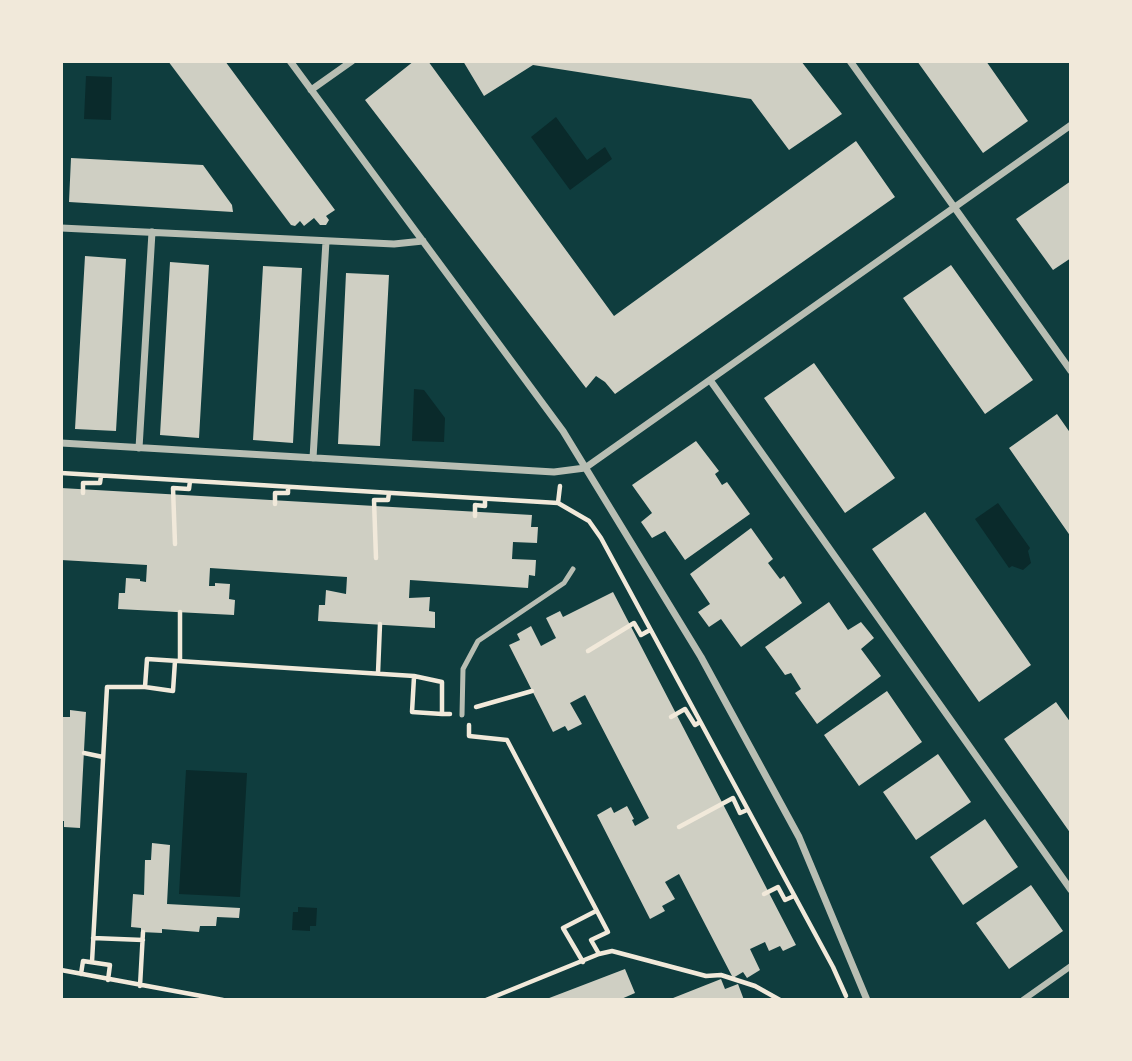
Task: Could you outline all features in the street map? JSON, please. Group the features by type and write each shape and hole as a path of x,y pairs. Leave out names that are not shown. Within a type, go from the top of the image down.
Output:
{"street":[{"path":"290,61 563,431 701,657 799,837 867,1000"},
{"path":"311,90 352,61"},
{"path":"850,61 1071,371"},
{"path":"61,443 554,472 585,468 1071,125"},
{"path":"61,228 394,244 423,241"},
{"path":"139,448 152,232"},
{"path":"313,458 326,241"},
{"path":"710,380 1071,890"},
{"path":"1023,1000 1071,966"}],"lane":[{"path":"461,715 463,669 478,641 564,583 573,569"}],"path":[{"path":"554,472 560,486 558,503"},
{"path":"61,473 558,503 589,520 833,967 847,1000"},
{"path":"83,493 83,483 100,484 101,475"},
{"path":"174,544 173,488 189,489 190,481"},
{"path":"275,504 275,493 288,493 288,487"},
{"path":"376,558 373,500 388,500 389,493"},
{"path":"475,516 475,505 485,506 485,499"},
{"path":"92,962 107,687 145,687 173,691 180,612"},
{"path":"588,651 634,623 641,635 650,630"},
{"path":"378,673 380,624"},
{"path":"145,687 147,659 414,676 442,682 442,714"},
{"path":"414,676 412,712 461,715"},
{"path":"532,691 474,707 469,715 469,736 507,740 608,932 591,940 599,954"},
{"path":"671,717 685,709 695,725 700,722"},
{"path":"84,753 103,757"},
{"path":"679,827 733,799 740,814 747,810"},
{"path":"764,894 778,887 785,900 794,896"},
{"path":"583,962 563,928 597,911"},
{"path":"140,986 144,932"},
{"path":"93,938 143,940"},
{"path":"486,1000 611,951 706,976 721,975 755,986 780,1000"},
{"path":"81,974 83,961 110,965 108,980"},
{"path":"61,970 223,1000"}],"water":[{"path":"86,76 112,77 111,120 84,119"},
{"path":"556,117 587,160 605,147 612,159 570,190 531,137"},
{"path":"414,389 424,390 445,418 444,442 412,441"},
{"path":"998,503 1030,548 1028,551 1031,563 1023,570 1012,566 1009,568 975,519"},
{"path":"186,770 247,773 240,897 179,894"},
{"path":"298,907 317,908 316,926 310,926 310,931 292,930 293,912 298,912"}],"building":[{"path":"168,61 225,61 335,210 326,216 329,220 326,225 320,225 314,218 304,226 300,221 295,226 291,225"},
{"path":"414,61 428,61 614,316 856,141 895,197 615,394 596,376 586,388 365,100"},
{"path":"463,61 801,61 842,114 789,150 751,99 533,65 484,96"},
{"path":"917,61 986,61 1028,121 983,153"},
{"path":"71,158 203,165 232,205 233,212 69,202"},
{"path":"1071,181 1071,258 1053,270 1016,219"},
{"path":"85,256 126,259 116,431 75,429"},
{"path":"170,262 209,265 199,438 160,435"},
{"path":"951,265 1033,380 985,414 903,298"},
{"path":"263,266 302,268 293,443 253,440"},
{"path":"346,273 389,275 380,446 338,444"},
{"path":"814,363 895,478 845,513 764,398"},
{"path":"1057,414 1071,434 1071,537 1009,448"},
{"path":"696,441 719,471 715,474 722,485 727,482 750,514 685,560 665,531 652,538 641,522 652,513 632,485"},
{"path":"61,488 532,515 531,527 538,527 537,543 513,542 512,559 536,560 535,576 529,575 528,588 410,580 409,598 430,597 429,611 435,612 435,628 318,621 319,605 325,605 326,590 346,594 347,577 210,568 209,586 215,586 215,583 230,584 229,599 235,600 234,615 118,609 119,593 125,593 126,578 146,582 147,565 61,560"},
{"path":"925,512 1031,665 979,702 872,549"},
{"path":"751,528 773,559 768,563 780,579 784,576 802,603 741,647 721,619 709,627 698,612 710,604 690,574"},
{"path":"613,592 796,945 783,951 780,946 769,951 765,942 750,949 760,970 747,978 743,972 733,978 679,874 665,882 675,899 662,906 665,911 650,919 597,815 611,807 614,813 627,806 635,826 649,818 585,695 570,703 582,724 568,731 565,726 553,732 509,645 520,640 517,634 531,626 541,646 556,638 546,618 560,611 563,617"},
{"path":"829,602 848,630 861,622 874,638 861,649 881,676 817,724 795,693 801,689 791,673 785,675 765,647"},
{"path":"887,691 922,742 859,786 824,735"},
{"path":"1056,702 1071,723 1071,834 1004,739"},
{"path":"70,710 86,712 80,828 64,827 64,821 61,821 61,717 70,717"},
{"path":"938,754 971,802 916,840 883,792"},
{"path":"985,819 1018,867 963,905 930,857"},
{"path":"152,843 170,845 167,904 240,908 239,918 217,917 216,926 200,926 199,932 162,929 162,933 141,932 141,928 131,927 133,894 144,895 145,860 151,860"},
{"path":"1031,885 1063,931 1009,969 976,923"},
{"path":"625,969 635,993 619,1000 544,1000"},
{"path":"721,979 725,989 738,984 744,1000 668,1000"}]}
